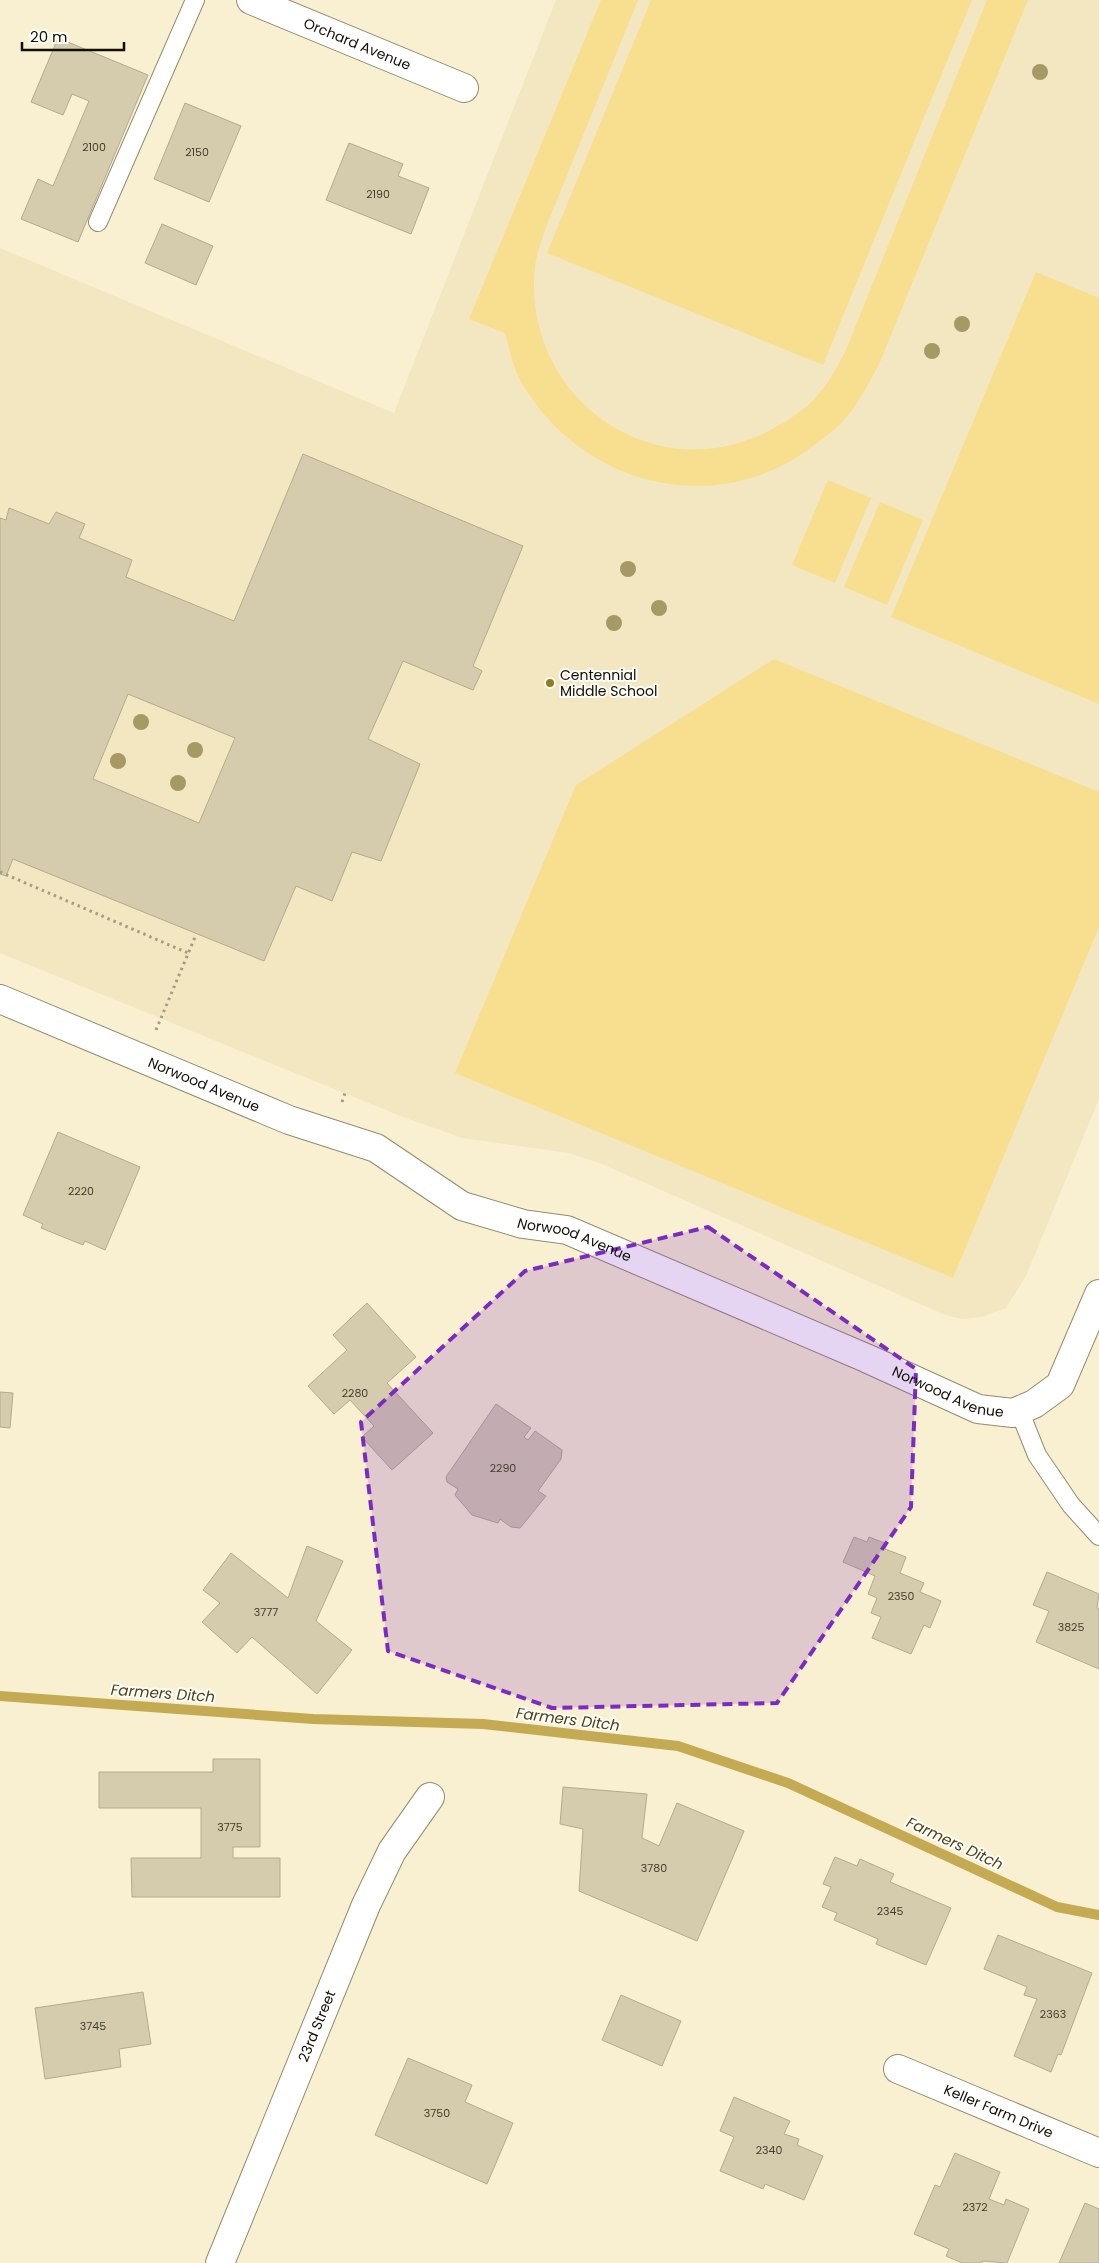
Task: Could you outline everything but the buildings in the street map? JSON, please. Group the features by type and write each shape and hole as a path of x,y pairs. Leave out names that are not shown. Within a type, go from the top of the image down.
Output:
{"street":[{"name":"Orchard Avenue","path":"251,0 464,88"},
{"name":"Norwood Avenue","path":"0,999 290,1120 376,1148 462,1206 523,1224 567,1230 866,1358 978,1409 1013,1413 1034,1404 1060,1385 1099,1294"},
{"name":"23rd Street","path":"220,2263 366,1905 392,1851 430,1797"},
{"name":"Keller Farm Drive","path":"898,2069 1099,2153"}],"lane":[{"path":"98,222 195,0"},
{"path":"1019,1410 1037,1455 1071,1505 1099,1536"}],"path":[{"path":"0,872 188,953"},
{"path":"144,1058 195,937"},
{"path":"342,1102 345,1093"}],"highlighted area":[{"path":"708,1227 916,1369 911,1507 777,1703 552,1708 388,1651 361,1422 525,1271"}],"shaded area":[{"name":"Centennial Middle School","path":"556,0 1099,0 1099,1099 1026,1276 1006,1308 982,1317 962,1319 945,1315 602,1164 569,1153 462,1138 398,1115 0,953 0,248 394,413"},
{"path":"601,0 638,0 546,227 538,252 535,267 535,301 541,333 553,362 570,389 592,412 619,430 649,443 682,449 699,449 732,445 764,433 794,416 807,406 824,387 846,350 987,0 1028,0 880,362 868,385 859,400 836,428 809,449 772,470 733,482 694,486 655,481 617,469 583,449 552,423 526,390 518,376 505,333 469,319"},
{"path":"651,0 972,0 823,365 547,253"},
{"path":"1036,272 1099,298 1099,704 891,617"},
{"path":"828,480 871,498 835,583 792,565"},
{"path":"880,502 923,520 887,605 844,587"},
{"path":"774,659 1099,792 1099,927 953,1278 455,1073 576,785"}],"waterway":[{"name":"Farmers Ditch","path":"0,1696 313,1719 483,1724 678,1746 788,1783 1057,1907 1099,1915"}],"place":[{"name":"Centennial Middle School","path":"550,683"}]}
